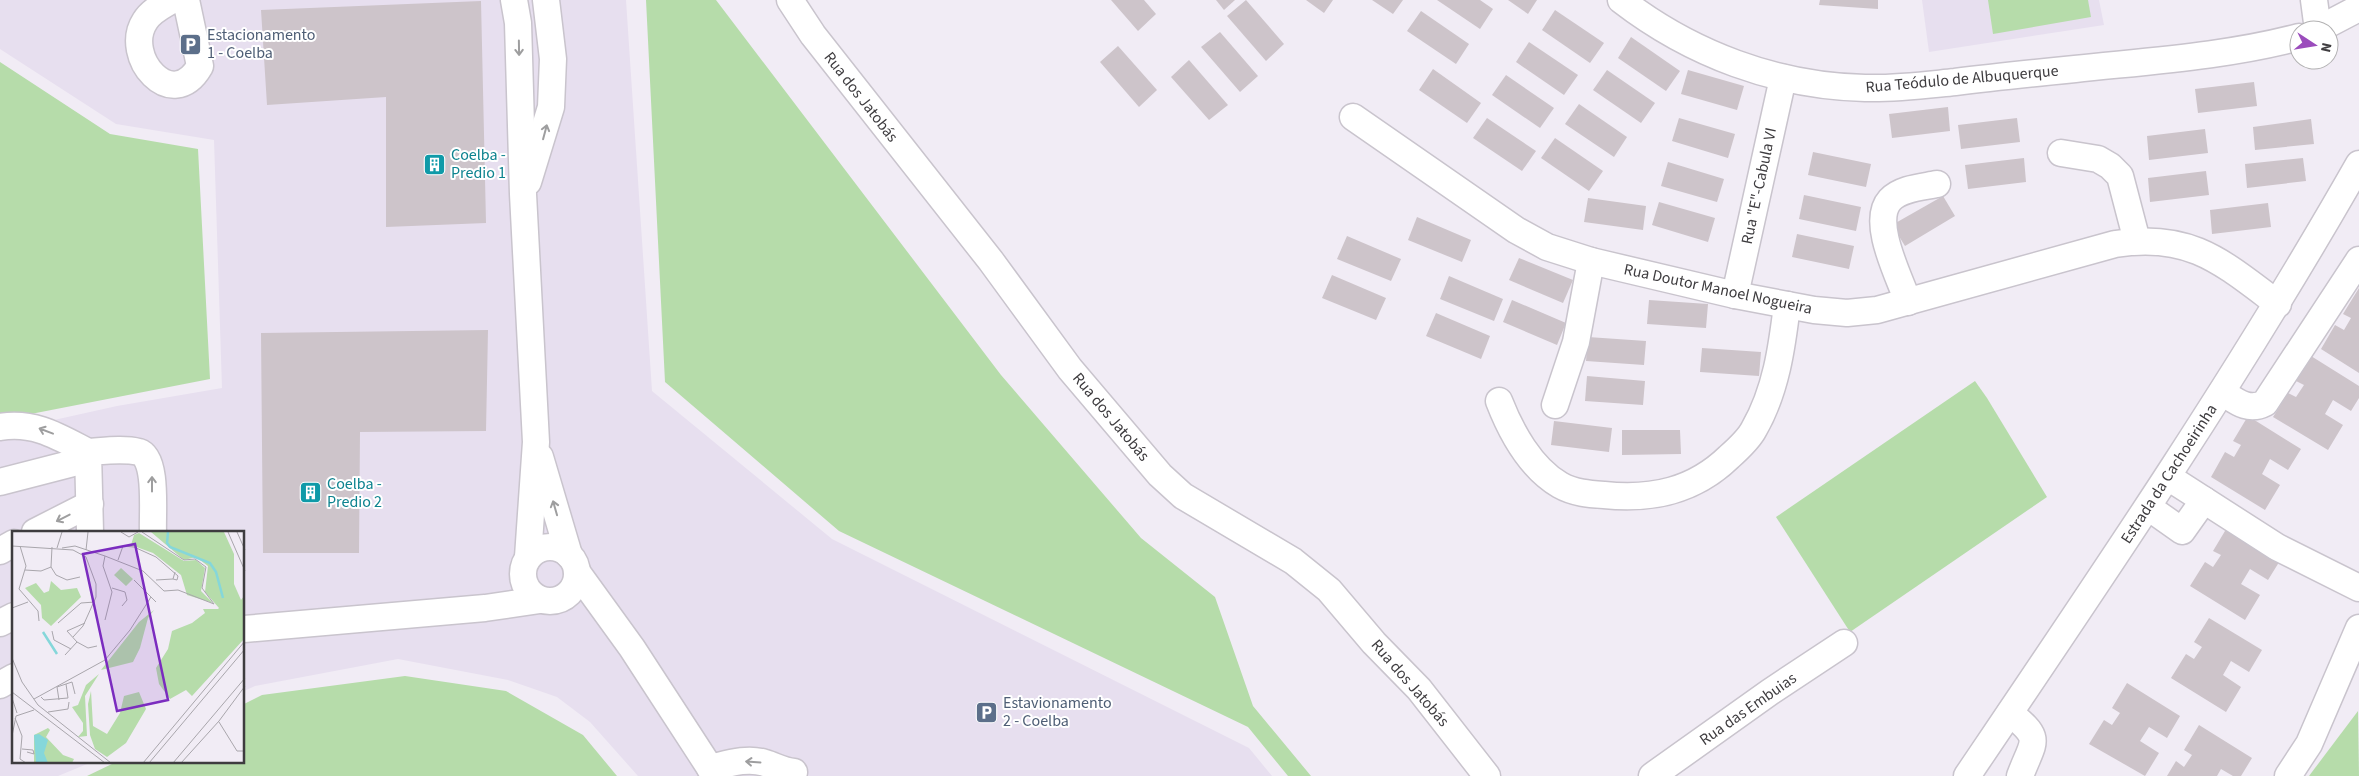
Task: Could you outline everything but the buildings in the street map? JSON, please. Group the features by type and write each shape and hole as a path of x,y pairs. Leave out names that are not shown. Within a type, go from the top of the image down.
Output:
{"street":[{"path":"172,0 154,10 146,20 140,30 138,47 146,65 162,83 169,85 186,80 194,75 200,66 186,0"},
{"path":"514,0 518,23 523,194 536,442 539,584"},
{"path":"523,194 542,144 551,107 553,59 546,0"},
{"name":"Rua dos Jatobás","path":"790,0 813,35 991,262 1070,369 1133,446 1183,496 1292,562 1329,590 1374,642 1419,689 1488,776"},
{"path":"2314,0 2317,20"},
{"name":"Rua Teódulo de Albuquerque","path":"1634,4 1685,43 1745,67 1783,78 1839,86 1891,88 2129,63 2233,50 2289,38"},
{"path":"2337,20 2359,8"},
{"name":"Rua \"E\"-Cabula VI","path":"1735,295 1783,78"},
{"name":"Rua Doutor Manoel Nogueira","path":"1353,117 1516,230 1547,247 1591,261 1735,295 1787,305 1847,312 1877,310 2115,244 2138,241 2177,244 2208,255 2278,304"},
{"path":"2061,153 2098,159 2110,166 2120,176 2138,241"},
{"name":"Estrada da Cachoeirinha","path":"1967,776 2168,477 2278,304 2351,196 2359,164"},
{"path":"1908,302 1883,230 1883,213 1890,200 1906,190 1938,184"},
{"path":"2222,392 2248,407 2257,407 2265,403 2359,260"},
{"path":"1555,405 1576,342 1586,299 1591,261"},
{"path":"1499,401 1509,424 1530,457 1553,481 1571,491 1634,498 1660,495 1685,488 1721,465 1754,429 1777,368 1787,305"},
{"path":"0,427 34,427 47,431 89,455"},
{"path":"245,630 485,608 539,584 572,590 576,582 573,563 536,442"},
{"path":"0,482 89,455 129,451 141,452 148,458 153,479 153,531"},
{"path":"89,455 90,531"},
{"path":"2168,477 2278,547 2359,588"},
{"path":"2148,507 2182,531 2204,500"},
{"path":"37,531 90,504"},
{"path":"0,551 12,544"},
{"path":"539,584 544,548 561,550 573,563 632,648 714,772 750,760 764,762 781,770 794,772"},
{"path":"539,584 632,648"},
{"path":"0,623 12,617"},
{"path":"2288,776 2309,744 2359,628"},
{"name":"Rua das Embuias","path":"1652,776 1770,692 1844,643"},
{"path":"0,685 12,678"},
{"path":"2010,713 2029,729 2033,735 2032,744 2020,776"}],"shaded area":[{"path":"0,0 626,0 652,391 832,539 1249,748 1272,776 638,776 590,722 557,697 508,680 398,659 255,686 245,691 245,531 12,531 12,764 87,764 58,776 0,776 0,432 117,406 222,388 214,140 116,124 0,49"},
{"path":"1922,0 2099,0 2104,25 1929,52"}],"green space":[{"path":"646,0 716,0 1001,375 1141,538 1215,597 1253,706 1311,776 1288,776 1248,727 839,531 665,382"},
{"path":"1988,0 2088,0 2091,17 1993,34"},
{"path":"0,62 110,134 198,149 210,379 0,420"},
{"path":"1975,381 2047,497 1850,632 1776,517"},
{"path":"405,676 506,691 583,735 617,776 87,776 112,764 245,764 245,704 262,695"},
{"path":"2358,711 2359,776 2309,776"}],"place":[{"name":"Estacionamento 1 - Coelba","path":"191,44"},
{"name":"Coelba - Predio 1","path":"435,164"},
{"name":"Coelba - Predio 2","path":"311,493"},
{"name":"Estavionamento 2 - Coelba","path":"987,712"}]}
